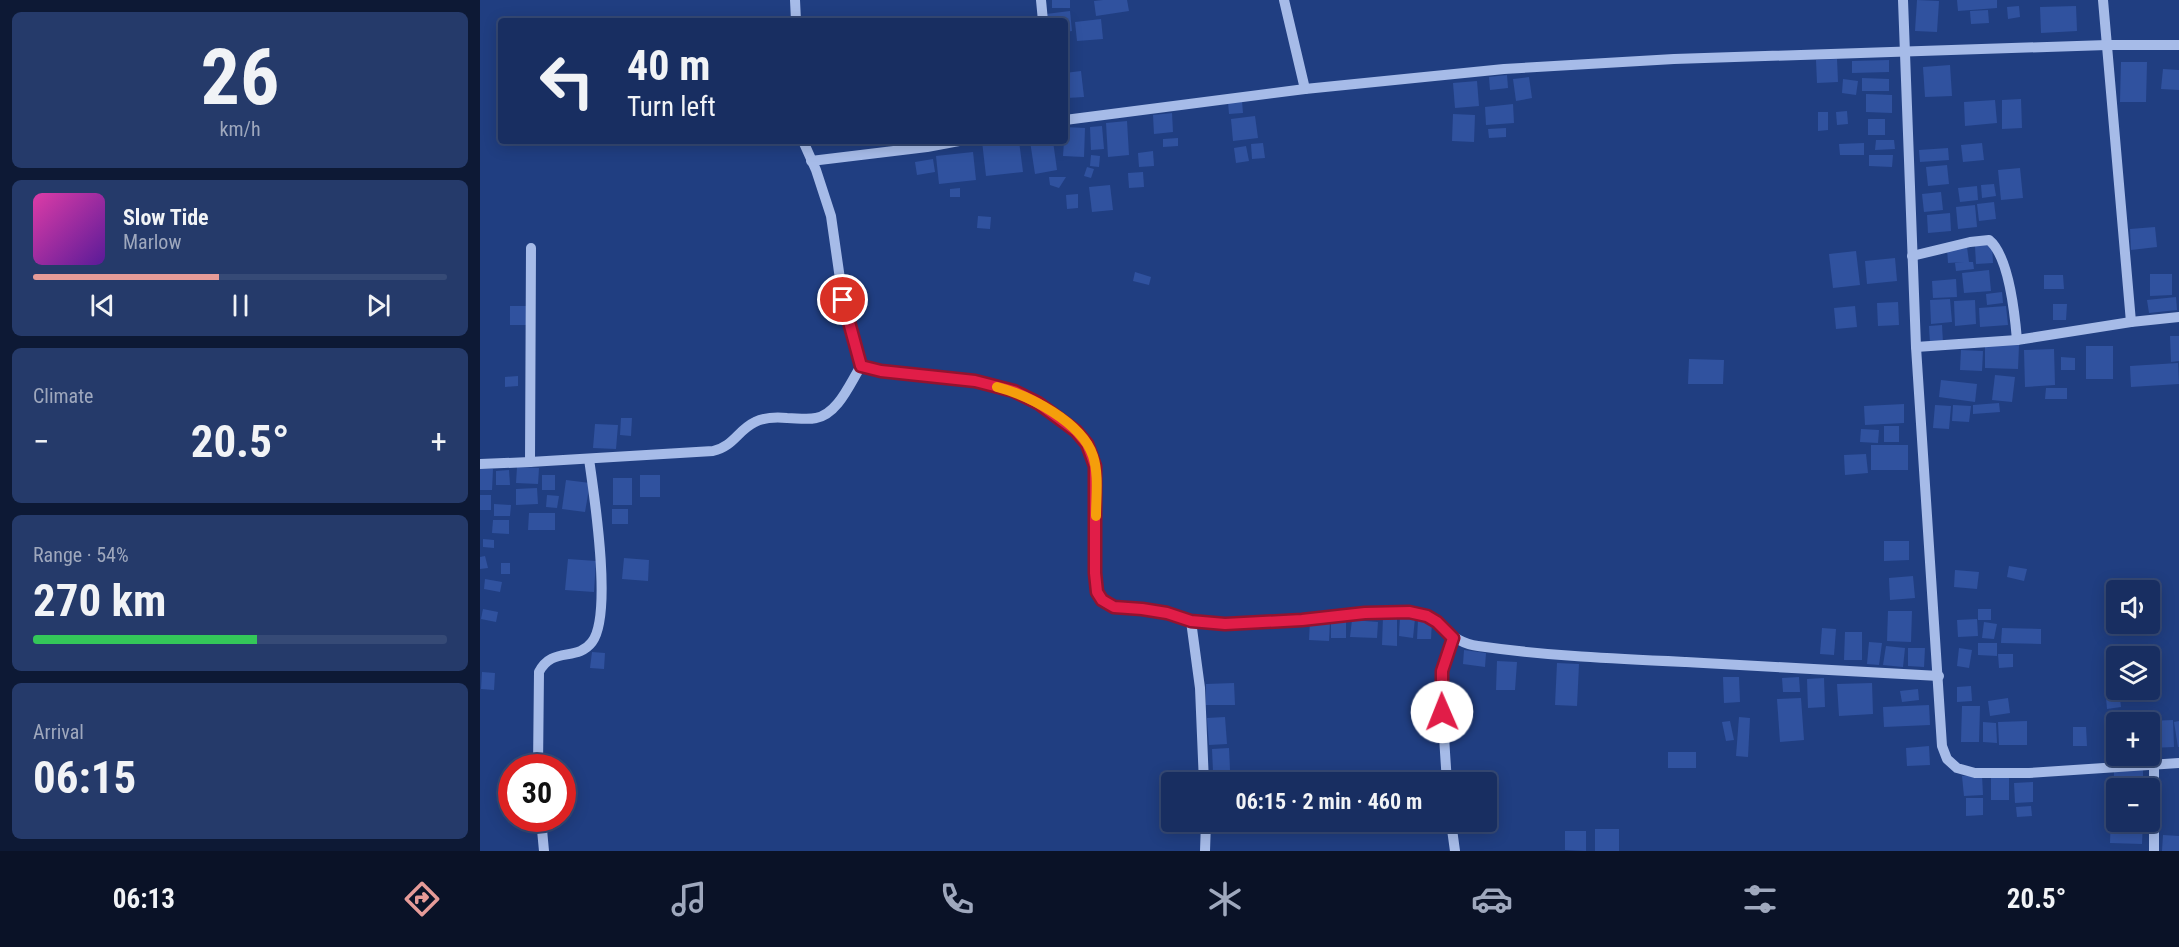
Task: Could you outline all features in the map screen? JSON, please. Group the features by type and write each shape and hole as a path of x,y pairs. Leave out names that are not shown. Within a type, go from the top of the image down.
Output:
{"street":[{"path":"795,0 796,18"},
{"path":"1041,0 1043,18"},
{"path":"1284,0 1305,89"},
{"path":"1903,0 1916,347 1942,746 1947,759 1957,768 1975,773 2136,766"},
{"path":"2103,0 2132,322"},
{"path":"1068,120 1305,89 1515,68 1674,59 2107,45 2179,45"},
{"path":"480,464 713,451 729,444 746,428 761,419 816,418 825,415 833,408 861,366 843,300 831,216 816,170 803,144"},
{"path":"811,161 943,144"},
{"path":"1912,256 1985,239 1993,243 2011,290 2017,340"},
{"path":"530,462 531,248"},
{"path":"1916,347 2017,340 2179,317"},
{"path":"861,366 881,371 975,381 1014,391 1038,403 1076,431 1087,444 1095,466 1097,592 1102,600 1114,607 1142,609 1167,613 1191,621 1225,624 1302,620 1365,613 1409,612 1427,616 1437,622 1453,638 1474,646 1595,658 1939,676"},
{"path":"538,754 539,672 550,658 585,649 594,640 601,610 601,576 590,459"},
{"path":"1191,621 1200,688 1204,772"},
{"path":"1446,772 1442,671 1453,638"},
{"path":"2160,765 2179,763"},
{"path":"2154,766 2154,851"},
{"path":"542,832 544,851"},
{"path":"1205,851 1206,832"},
{"path":"1453,832 1455,851"}],"building":[{"path":"1052,0 1070,0 1070,8 1052,8"},
{"path":"1127,0 1129,11 1096,16 1094,1"},
{"path":"1917,0 1939,1 1937,32 1915,31"},
{"path":"1957,0 1997,0 1997,8 1958,11"},
{"path":"2019,6 2020,17 2008,19 2007,7"},
{"path":"2076,6 2077,31 2041,33 2040,7"},
{"path":"1988,10 1989,23 1971,24 1970,11"},
{"path":"1070,11 1072,31 1068,32 1068,18 1047,18 1046,14"},
{"path":"1101,19 1103,39 1077,41 1075,22"},
{"path":"1837,59 1838,82 1817,83 1816,60"},
{"path":"1889,60 1889,72 1852,73 1852,61"},
{"path":"2121,62 2147,62 2146,102 2120,102"},
{"path":"1950,65 1952,96 1925,97 1923,67"},
{"path":"2163,69 2179,70 2179,90 2161,89"},
{"path":"1081,71 1084,97 1068,98 1068,73"},
{"path":"1507,75 1508,88 1490,90 1489,77"},
{"path":"1529,77 1532,98 1516,101 1513,79"},
{"path":"1862,78 1889,79 1889,91 1862,91"},
{"path":"1843,79 1858,81 1856,95 1842,93"},
{"path":"1477,81 1479,106 1455,108 1453,83"},
{"path":"1866,94 1892,95 1892,113 1866,112"},
{"path":"2021,99 2022,128 2002,129 2002,100"},
{"path":"1995,100 1997,123 1965,126 1964,102"},
{"path":"1242,101 1243,113 1229,114 1228,102"},
{"path":"1513,104 1514,123 1486,125 1485,107"},
{"path":"1847,111 1848,124 1837,125 1836,112"},
{"path":"1818,112 1828,112 1828,130 1818,131"},
{"path":"1172,113 1173,132 1154,134 1153,115"},
{"path":"1453,114 1475,115 1474,142 1452,141"},
{"path":"1255,116 1258,138 1233,141 1231,119"},
{"path":"1868,119 1885,119 1885,135 1868,135"},
{"path":"1127,121 1129,155 1108,157 1106,123"},
{"path":"1102,126 1104,149 1091,150 1090,127"},
{"path":"1068,127 1085,128 1084,157 1063,156 1064,144 1068,144"},
{"path":"1506,128 1506,137 1489,138 1488,129"},
{"path":"1178,138 1178,146 1163,147 1163,139"},
{"path":"1876,140 1894,140 1895,149 1875,150"},
{"path":"1263,143 1265,158 1252,159 1251,144"},
{"path":"1864,143 1864,155 1840,155 1839,144"},
{"path":"1982,143 1984,160 1963,162 1961,145"},
{"path":"982,144 1019,144 1023,172 986,176"},
{"path":"1030,144 1053,144 1057,170 1035,174"},
{"path":"1246,146 1249,161 1236,163 1234,148"},
{"path":"1948,148 1949,160 1920,162 1919,150"},
{"path":"1153,151 1154,166 1139,167 1138,153"},
{"path":"973,152 976,180 939,184 936,156"},
{"path":"1091,155 1100,156 1099,167 1090,166"},
{"path":"1869,155 1893,155 1892,167 1869,166"},
{"path":"933,159 935,172 917,175 915,162"},
{"path":"1947,165 1949,184 1928,186 1926,167"},
{"path":"1087,167 1094,169 1091,178 1084,176"},
{"path":"2020,168 2023,198 2001,200 1998,170"},
{"path":"1143,172 1144,187 1129,188 1128,173"},
{"path":"1049,177 1066,177 1059,188 1050,185"},
{"path":"1994,184 1996,196 1982,198 1981,185"},
{"path":"1110,185 1113,210 1092,212 1089,187"},
{"path":"1977,186 1978,200 1960,202 1958,188"},
{"path":"960,188 960,197 950,197 950,189"},
{"path":"1941,192 1943,210 1924,212 1922,194"},
{"path":"1078,194 1078,208 1067,209 1066,195"},
{"path":"1994,202 1996,219 1979,221 1977,204"},
{"path":"1975,205 1977,227 1958,229 1956,207"},
{"path":"1950,213 1951,231 1928,233 1927,215"},
{"path":"978,216 991,217 990,229 977,228"},
{"path":"2155,227 2157,247 2131,250 2130,229"},
{"path":"1992,244 1993,263 1976,264 1975,246"},
{"path":"1967,247 1969,262 1973,262 1974,269 1956,271 1955,263 1964,262 1948,263 1947,249"},
{"path":"1856,251 1860,285 1833,288 1829,254"},
{"path":"1895,258 1897,281 1867,284 1865,261"},
{"path":"1989,270 1991,291 1964,293 1962,273"},
{"path":"1135,272 1151,277 1149,285 1133,281"},
{"path":"2150,274 2172,274 2172,295 2150,296"},
{"path":"2044,275 2063,275 2064,289 2044,289"},
{"path":"1956,279 1957,297 1933,298 1932,281"},
{"path":"2002,292 2003,303 1987,305 1986,294"},
{"path":"2176,297 2177,310 2149,313 2147,300"},
{"path":"1950,299 1952,322 1931,324 1930,300"},
{"path":"1975,300 1976,324 1955,326 1954,301"},
{"path":"1898,302 1899,325 1878,326 1877,303"},
{"path":"2053,304 2067,304 2066,320 2053,320"},
{"path":"510,306 526,306 526,325 510,325"},
{"path":"1855,306 1857,327 1836,329 1834,308"},
{"path":"2006,306 2008,325 1980,327 1979,308"},
{"path":"1942,325 1943,343 1930,344 1929,326"},
{"path":"2170,336 2179,336 2179,361 2171,362"},
{"path":"1985,345 2019,345 2018,369 1985,368"},
{"path":"2086,346 2113,346 2113,379 2086,379"},
{"path":"2054,349 2055,385 2025,387 2024,350"},
{"path":"1961,350 1983,351 1982,371 1960,370"},
{"path":"2061,357 2075,358 2075,370 2061,370"},
{"path":"1689,359 1724,360 1723,384 1688,384"},
{"path":"2178,363 2179,384 2131,387 2130,366"},
{"path":"1995,375 2015,377 2012,402 1992,400"},
{"path":"518,376 518,386 505,387 505,377"},
{"path":"1941,380 1977,384 1975,402 1939,397"},
{"path":"2046,388 2067,388 2067,399 2045,399"},
{"path":"1999,403 2000,412 1973,414 1973,405"},
{"path":"1904,404 1904,423 1865,425 1864,406"},
{"path":"1935,405 1951,406 1949,429 1933,428"},
{"path":"1953,405 1971,406 1969,422 1952,421"},
{"path":"621,418 632,418 631,436 620,435"},
{"path":"595,424 618,425 616,449 593,448"},
{"path":"1884,426 1899,426 1899,442 1884,442"},
{"path":"1861,429 1879,430 1878,443 1860,442"},
{"path":"1871,445 1908,445 1908,470 1871,470"},
{"path":"1866,454 1868,473 1845,475 1844,455"},
{"path":"517,467 539,468 538,484 516,483"},
{"path":"480,469 493,469 492,490 480,490"},
{"path":"509,470 510,485 496,485 496,471"},
{"path":"542,475 555,475 555,490 542,490"},
{"path":"640,475 660,475 660,497 640,497"},
{"path":"613,478 632,478 632,505 613,505"},
{"path":"566,480 590,483 585,512 562,509"},
{"path":"537,488 538,504 516,505 516,489"},
{"path":"480,495 491,495 491,510 480,510"},
{"path":"547,495 559,496 557,508 546,507"},
{"path":"494,504 511,505 510,516 494,516"},
{"path":"612,509 628,509 628,524 612,524"},
{"path":"529,513 555,513 555,530 528,530"},
{"path":"493,520 509,520 509,534 492,533"},
{"path":"483,539 494,540 494,548 483,547"},
{"path":"1884,541 1909,541 1909,560 1884,561"},
{"path":"485,556 488,568 480,569 480,557"},
{"path":"624,558 649,560 648,581 622,579"},
{"path":"568,559 596,561 594,592 565,590"},
{"path":"501,563 510,563 510,574 501,574"},
{"path":"2009,566 2027,569 2024,581 2007,577"},
{"path":"1955,570 1979,572 1977,589 1954,587"},
{"path":"1913,576 1915,598 1890,600 1889,578"},
{"path":"485,579 502,582 500,592 484,589"},
{"path":"483,609 498,612 496,622 481,619"},
{"path":"1978,609 1991,609 1991,620 1978,620"},
{"path":"1888,611 1912,611 1911,642 1887,641"},
{"path":"1383,617 1397,617 1397,646 1382,645"},
{"path":"1400,617 1415,618 1413,638 1399,636"},
{"path":"1977,619 1978,636 1958,637 1957,620"},
{"path":"1352,620 1378,622 1377,638 1350,637"},
{"path":"1418,620 1432,621 1431,639 1417,639"},
{"path":"1310,621 1330,622 1329,641 1309,640"},
{"path":"1331,622 1346,622 1346,638 1331,638"},
{"path":"1984,622 1997,624 1994,639 1982,638"},
{"path":"1822,628 1836,629 1834,655 1820,654"},
{"path":"2002,628 2041,629 2041,644 2001,643"},
{"path":"1845,632 1862,632 1862,660 1844,660"},
{"path":"1869,642 1882,643 1879,665 1867,664"},
{"path":"1978,643 1997,643 1997,656 1978,655"},
{"path":"1886,646 1905,648 1903,667 1883,665"},
{"path":"1908,648 1925,648 1924,667 1908,666"},
{"path":"1959,648 1972,650 1969,668 1957,666"},
{"path":"1464,650 1486,653 1485,667 1463,664"},
{"path":"592,652 605,653 604,669 590,668"},
{"path":"1998,654 2013,654 2013,667 1999,668"},
{"path":"1497,661 1517,662 1515,690 1496,690"},
{"path":"1557,663 1579,664 1577,706 1555,705"},
{"path":"482,672 495,673 494,690 481,689"},
{"path":"1723,677 1739,677 1740,702 1724,703"},
{"path":"1799,677 1800,692 1783,692 1782,678"},
{"path":"1824,678 1825,707 1808,708 1807,679"},
{"path":"1234,683 1235,705 1206,705 1206,684"},
{"path":"1872,683 1873,714 1839,716 1837,684"},
{"path":"1971,686 1972,701 1957,702 1957,687"},
{"path":"1918,689 1919,700 1902,702 1900,691"},
{"path":"1801,698 1804,740 1780,742 1777,699"},
{"path":"2008,698 2010,713 1990,716 1988,701"},
{"path":"2106,700 2120,700 2121,707 2107,709"},
{"path":"1929,705 1930,725 1884,727 1883,707"},
{"path":"1962,706 1980,706 1979,742 1961,742"},
{"path":"1225,717 1227,744 1209,745 1207,718"},
{"path":"1739,717 1750,718 1748,757 1736,756"},
{"path":"2173,720 2174,747 2160,748 2160,721"},
{"path":"1730,721 1734,740 1726,741 1722,722"},
{"path":"2027,721 2027,745 1999,745 1998,722"},
{"path":"2179,721 2179,747 2178,747 2174,722"},
{"path":"1983,722 1996,723 1997,743 1983,742"},
{"path":"2073,727 2086,727 2087,746 2073,746"},
{"path":"1929,746 1930,765 1907,766 1906,748"},
{"path":"1229,748 1230,770 1213,771 1212,749"},
{"path":"1668,752 1696,752 1696,768 1668,768"},
{"path":"2114,770 2143,770 2143,778 2114,778"},
{"path":"1982,775 1983,795 1964,796 1962,776"},
{"path":"1991,778 2009,778 2009,800 1991,800"},
{"path":"2033,782 2033,802 2015,803 2014,783"},
{"path":"1966,798 1983,798 1983,815 1966,816"},
{"path":"2031,806 2032,816 2017,817 2016,807"},
{"path":"1595,829 1619,829 1619,851 1595,851"},
{"path":"1565,831 1586,831 1586,851 1565,850"},
{"path":"2110,832 2143,832 2142,844 2110,843"},
{"path":"2163,835 2179,836 2179,851 2162,851"}],"slow traffic":[{"path":"997,387 1014,391 1038,403 1076,431 1087,444 1095,466 1096,516"}],"route":[{"path":"843,300 861,366 881,371 975,381 1014,391 1038,403 1076,431 1087,444 1095,466 1095,573 1097,592 1107,604 1114,607 1167,613 1191,621 1225,624 1302,620 1365,613 1409,612 1427,616 1437,622 1453,638 1442,671 1442,712"}]}
